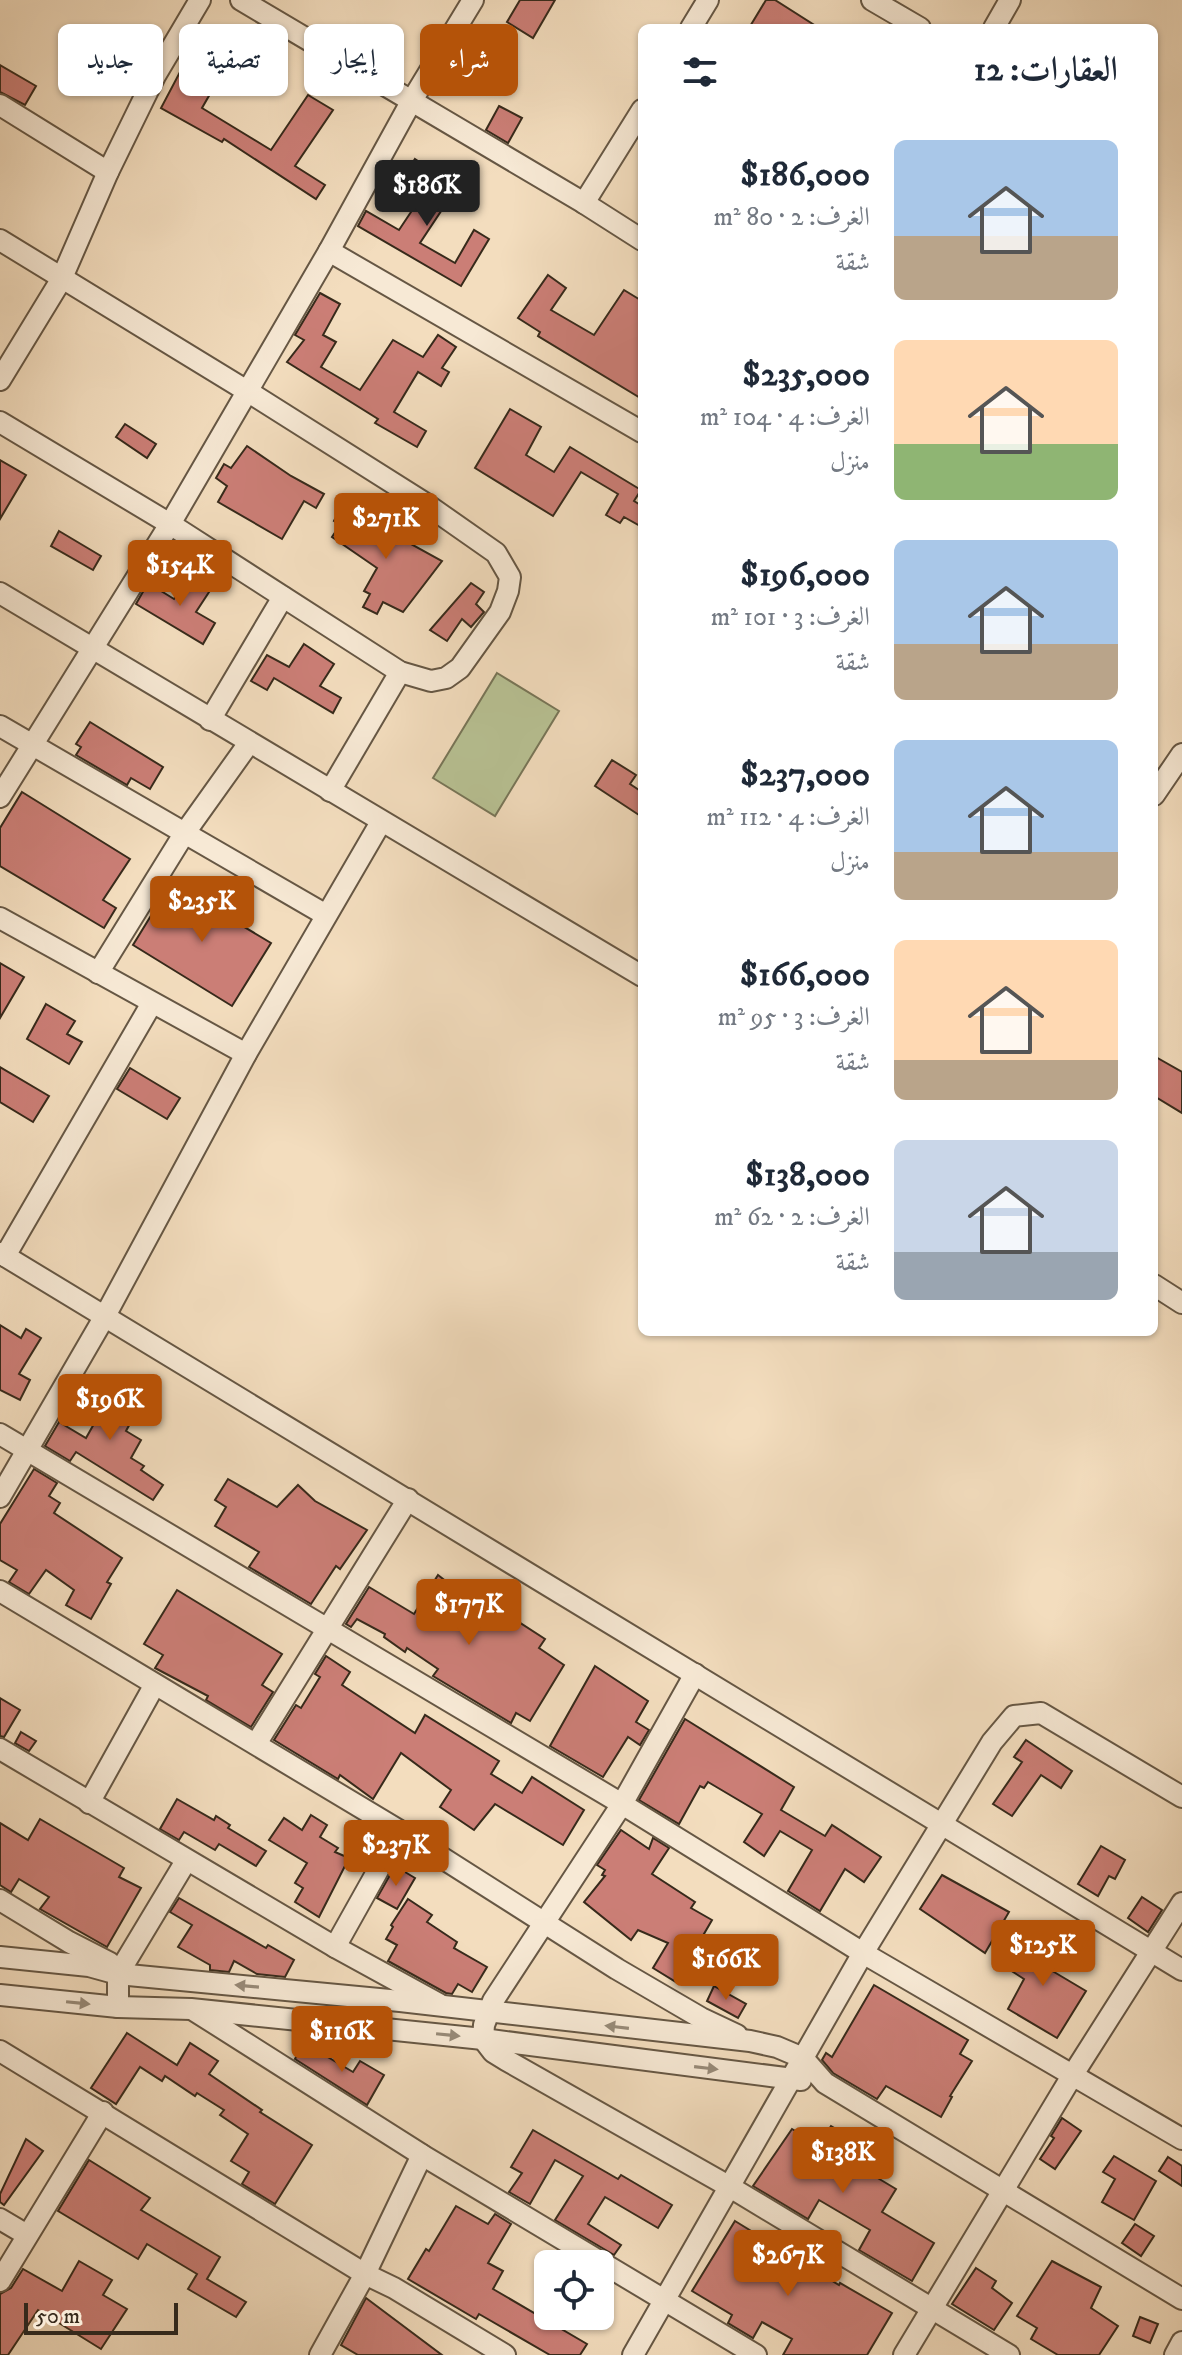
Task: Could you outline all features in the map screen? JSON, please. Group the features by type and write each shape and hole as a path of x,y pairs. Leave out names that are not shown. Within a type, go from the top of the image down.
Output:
{"street":[{"path":"0,380 61,280 108,172 155,76 200,0"},
{"path":"241,0 638,237"},
{"path":"0,797 170,524 329,251 411,102 473,0"},
{"path":"693,24 708,0"},
{"path":"872,0 913,24"},
{"path":"996,24 1010,0"},
{"path":"0,105 108,172"},
{"path":"584,203 638,116"},
{"path":"0,240 426,504 496,553 510,577 508,591 500,612 460,668 446,678 431,681 400,672 170,524 0,422"},
{"path":"329,251 638,430"},
{"path":"0,593 638,974"},
{"path":"210,720 283,597"},
{"path":"330,791 400,672"},
{"path":"0,726 326,915"},
{"path":"98,973 184,834 249,743"},
{"path":"1158,789 1182,754"},
{"path":"0,1497 105,1316 246,1054 381,822"},
{"path":"0,918 246,1054"},
{"path":"152,1003 2,1255 1182,1970"},
{"path":"1158,1288 1182,1303"},
{"path":"0,1434 622,1804 863,1953 1182,2139"},
{"path":"256,1744 408,1499"},
{"path":"0,1591 400,1831 662,1996 750,2041"},
{"path":"695,1674 622,1804 488,2013 483,2039 493,2052 506,2060 730,2187 1009,2355"},
{"path":"89,1803 154,1686"},
{"path":"633,2355 863,1953 992,1742 1014,1716 1041,1713 1052,1718 1182,1797"},
{"path":"0,1749 186,1861 445,2007"},
{"path":"335,1947 400,1831"},
{"path":"118,2007 120,1971 186,1861"},
{"path":"0,1900 120,1971"},
{"path":"904,2355 1072,2076 1182,1903"},
{"path":"0,1957 750,2041 777,2047 803,2058 825,2083 1182,2299"},
{"path":"0,1995 118,2007 191,2009 483,2039 825,2083"},
{"path":"191,2009 422,2155 756,2355"},
{"path":"0,2051 365,2274 394,2288 505,2355"},
{"path":"0,2281 103,2112"},
{"path":"320,2355 365,2274 422,2155"},
{"path":"0,2219 27,2235"},
{"path":"1175,2355 1182,2342"}],"green space":[{"path":"497,673 559,711 495,816 433,778"}],"building":[{"path":"520,0 555,0 533,38 518,29 518,24 507,22"},
{"path":"766,0 775,0 813,24 751,24"},
{"path":"0,65 36,86 25,105 0,92"},
{"path":"179,74 179,96 209,96 202,108 271,150 310,96 333,110 295,166 325,185 316,199 224,139 222,142 161,108"},
{"path":"499,106 522,118 508,143 486,130"},
{"path":"415,159 457,187 420,243 455,263 474,230 489,239 461,286 358,226 366,211 399,230 427,188 405,174"},
{"path":"548,275 566,288 551,310 594,335 624,290 638,299 638,397 538,336 540,332 518,318"},
{"path":"320,293 340,304 323,335 336,342 321,367 360,390 393,340 423,357 438,335 456,347 442,368 449,372 441,386 418,372 394,412 426,431 417,447 375,423 378,419 287,362 304,340 295,335"},
{"path":"510,409 541,427 526,455 554,472 570,447 638,488 634,501 638,504 638,525 624,517 620,523 606,515 618,494 581,472 553,516 475,468"},
{"path":"125,424 156,444 147,458 116,437"},
{"path":"247,446 324,494 316,508 304,501 282,539 218,502 227,486 216,478 224,464 231,468"},
{"path":"0,460 26,475 0,519"},
{"path":"342,506 442,561 403,612 383,602 377,614 363,607 370,594 364,591 377,568 332,537 340,525 334,521"},
{"path":"59,531 101,556 93,570 51,546"},
{"path":"190,575 211,589 196,612 215,623 203,644 136,604 148,583 174,599"},
{"path":"471,583 484,592 476,604 484,612 471,627 462,619 447,641 430,630"},
{"path":"304,644 334,664 320,686 341,698 333,713 274,678 267,690 251,681 267,655 289,667"},
{"path":"90,722 163,767 150,789 131,778 127,785 76,755 81,747 76,744"},
{"path":"612,760 636,775 630,784 638,789 638,814 595,786"},
{"path":"22,792 130,859 103,900 116,908 104,928 0,866 0,828"},
{"path":"171,883 271,943 232,1006 133,945"},
{"path":"0,963 24,977 0,1018"},
{"path":"46,1004 75,1021 67,1034 82,1042 69,1064 27,1039"},
{"path":"1158,1058 1182,1072 1182,1113 1158,1098"},
{"path":"0,1067 49,1096 33,1122 0,1102"},
{"path":"130,1068 180,1098 167,1119 117,1089"},
{"path":"0,1325 21,1338 26,1329 41,1338 19,1374 30,1380 20,1400 0,1390"},
{"path":"117,1383 144,1398 126,1431 141,1440 131,1458 144,1466 141,1470 163,1485 153,1500 76,1452 70,1461 45,1446 59,1422 86,1438"},
{"path":"34,1469 57,1483 49,1496 60,1503 54,1513 122,1558 107,1582 111,1584 91,1619 66,1605 74,1590 46,1570 29,1594 9,1582 17,1570 0,1560 0,1524"},
{"path":"228,1479 277,1507 298,1485 315,1501 367,1530 340,1569 336,1566 311,1604 249,1567 259,1552 215,1526 226,1507 215,1500"},
{"path":"438,1575 461,1593 485,1600 545,1639 539,1648 564,1665 530,1721 516,1713 511,1723 433,1676 438,1669 407,1648 405,1652 384,1637 385,1634 357,1619 351,1627 346,1624 369,1587 414,1614"},
{"path":"177,1590 282,1654 262,1685 273,1692 251,1727 206,1700 208,1696 155,1668 163,1655 144,1644"},
{"path":"326,1656 350,1672 342,1685 415,1733 425,1715 499,1761 491,1774 522,1793 532,1777 584,1810 563,1845 495,1804 474,1830 440,1807 451,1790 401,1753 373,1799 340,1775 338,1779 274,1740 296,1705 301,1708 320,1677 315,1674"},
{"path":"595,1666 648,1701 636,1722 649,1730 640,1745 628,1737 603,1777 550,1746"},
{"path":"0,1698 20,1710 4,1737 0,1736"},
{"path":"685,1719 794,1787 781,1810 825,1836 832,1825 881,1857 864,1882 845,1869 820,1911 788,1891 812,1850 780,1831 764,1856 744,1842 762,1814 708,1782 704,1788 700,1786 679,1824 639,1800"},
{"path":"21,1732 36,1741 29,1751 15,1743"},
{"path":"1026,1740 1072,1771 1061,1788 1041,1775 1012,1816 993,1804 1022,1762 1014,1757"},
{"path":"177,1799 214,1820 216,1816 230,1825 228,1828 266,1851 256,1866 219,1844 215,1850 184,1832 179,1840 160,1829"},
{"path":"311,1815 327,1825 320,1837 338,1848 335,1852 349,1858 319,1917 295,1902 303,1888 295,1883 307,1863 269,1840 284,1818 302,1830"},
{"path":"40,1819 124,1868 119,1877 141,1888 107,1947 40,1909 49,1897 19,1879 11,1892 0,1885 0,1823 28,1840"},
{"path":"621,1830 649,1849 653,1838 669,1848 652,1874 695,1902 691,1908 712,1920 676,1982 653,1968 668,1943 638,1930 631,1940 584,1902 605,1876 602,1875 605,1870 597,1865"},
{"path":"1101,1846 1125,1860 1115,1879 1109,1876 1098,1896 1078,1884"},
{"path":"395,1866 415,1878 397,1909 377,1898"},
{"path":"942,1875 1009,1912 985,1953 920,1909"},
{"path":"1142,1897 1162,1910 1148,1932 1128,1918"},
{"path":"179,1898 266,1948 268,1945 294,1960 285,1977 257,1974 234,1961 229,1972 210,1970 210,1965 178,1947 192,1925 170,1912"},
{"path":"408,1899 432,1915 427,1922 457,1942 454,1948 487,1967 472,1992 458,1984 452,1994 446,1993 388,1961 397,1945 386,1939"},
{"path":"1034,1930 1058,1943 1044,1966 1086,1991 1057,2038 1008,2009 1024,1979 1010,1970"},
{"path":"874,1985 968,2040 960,2054 972,2061 941,2117 886,2086 877,2099 833,2073 822,2060 826,2053 832,2057"},
{"path":"714,1986 746,2004 738,2018 707,2001"},
{"path":"127,2033 177,2065 190,2043 218,2061 209,2074 312,2145 275,2204 242,2184 249,2172 231,2161 248,2134 220,2115 224,2110 165,2076 162,2081 140,2067 116,2104 91,2088"},
{"path":"304,2043 353,2072 360,2061 384,2075 367,2105 295,2059"},
{"path":"1062,2118 1081,2131 1055,2169 1040,2159 1054,2138 1051,2136"},
{"path":"831,2126 867,2147 856,2165 896,2189 882,2212 934,2243 912,2281 859,2250 870,2230 819,2200 808,2219 753,2186 792,2129 819,2145"},
{"path":"533,2130 618,2179 621,2175 672,2205 658,2228 605,2197 588,2224 621,2245 614,2255 614,2250 606,2250 555,2220 583,2176 555,2160 530,2204 509,2192 522,2173 511,2167"},
{"path":"26,2139 43,2151 4,2205 0,2202 0,2194"},
{"path":"1114,2156 1156,2181 1134,2220 1102,2202 1115,2179 1103,2172"},
{"path":"1168,2157 1182,2166 1182,2186 1159,2171"},
{"path":"89,2160 150,2198 141,2210 220,2257 207,2279 246,2302 236,2317 188,2289 197,2274 147,2244 138,2259 58,2211"},
{"path":"456,2206 488,2224 495,2214 511,2224 488,2263 503,2271 493,2289 534,2313 534,2330 563,2330 587,2344 580,2355 550,2355 479,2314 476,2319 408,2279 426,2249 429,2251"},
{"path":"735,2221 839,2285 892,2313 867,2355 783,2355 792,2339 762,2322 753,2338 728,2323 732,2315 692,2291"},
{"path":"1135,2224 1154,2236 1141,2256 1122,2243"},
{"path":"79,2261 112,2280 103,2295 127,2309 101,2349 38,2310 8,2355 0,2355 0,2294 11,2288 23,2269 62,2291"},
{"path":"1052,2261 1101,2287 1091,2308 1118,2326 1099,2355 1058,2355 1031,2339 1037,2328 1017,2316"},
{"path":"976,2268 996,2281 992,2288 1012,2303 994,2330 952,2304"},
{"path":"366,2298 442,2355 358,2355 341,2345"},
{"path":"1140,2317 1158,2324 1150,2343 1133,2336"}]}
